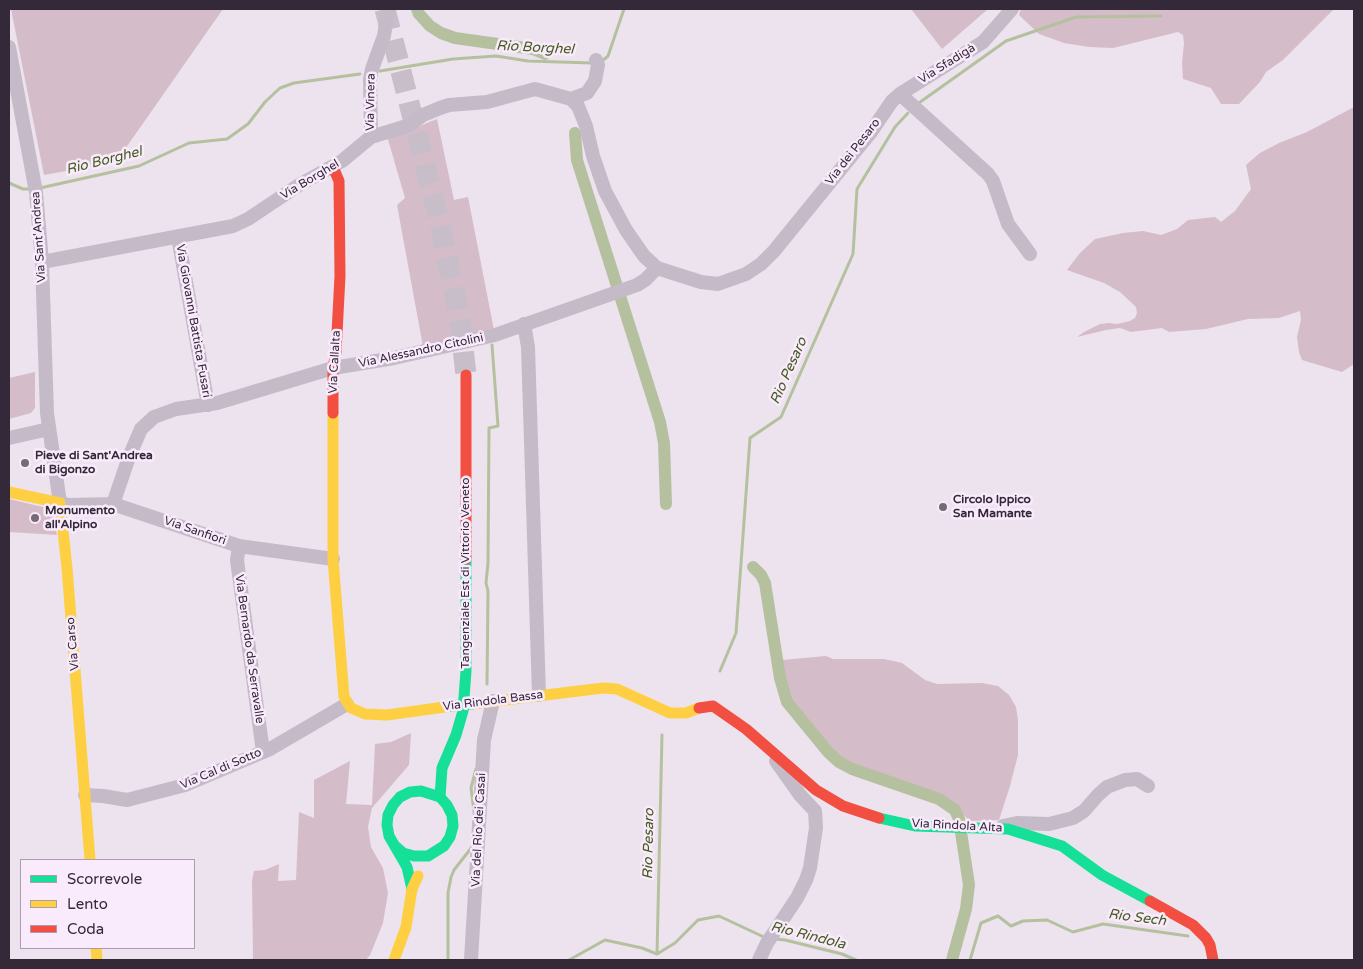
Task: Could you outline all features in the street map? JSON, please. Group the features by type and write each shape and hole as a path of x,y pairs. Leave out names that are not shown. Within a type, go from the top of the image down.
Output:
{"street":[{"name":"Via Vinera","path":"371,138 370,79 372,68 384,36 388,9"},
{"name":"Via Sfadigà","path":"900,94 983,42 1012,9"},
{"name":"Via Sant'Andrea","path":"9,47 35,189 42,262 49,429"},
{"path":"597,62 595,81 587,93 571,99 578,106 598,173 614,209 636,245 650,263 657,268"},
{"name":"Via Borghel","path":"42,262 178,237 240,223 299,185 349,157 361,144 371,138 410,125 423,115 448,105 487,102 535,90 571,99"},
{"path":"900,94 988,174 993,181 1008,224 1030,254"},
{"name":"Via dei Pesaro","path":"657,268 701,282 718,284 746,274 762,264 871,132 892,101 900,94"},
{"name":"Via Callalta","path":"332,559 333,368 336,352 340,276 339,181 333,166"},
{"name":"Via Giovanni Battista Fusari","path":"178,237 208,405"},
{"name":"Via Alessandro Citolini","path":"114,504 129,457 143,425 154,417 176,409 217,403 333,368 435,350 494,335 629,288 645,280 657,268"},
{"path":"524,324 528,347 539,695"},
{"name":"Tangenziale Est di Vittorio Veneto","path":"394,960 406,927 412,888 428,856 444,846 450,837 453,826 452,815 440,797 440,783 442,768 456,735 463,711 466,671 466,375"},
{"path":"9,438 49,429"},
{"name":"Via Carso","path":"49,429 68,577 90,859"},
{"path":"9,492 60,503"},
{"name":"Via Sanfiori","path":"60,503 70,505 114,504 239,546 332,559"},
{"name":"Via Bernardo da Serravalle","path":"239,546 237,560 263,752"},
{"path":"332,559 344,697 347,704"},
{"name":"Via Rindola Bassa","path":"347,704 358,712 375,715 603,688 617,689 670,713 686,713 703,706 713,706 746,728 768,747"},
{"name":"Via del Rio dei Casai","path":"471,960 484,740 493,701"},
{"name":"Via Cal di Sotto","path":"85,795 128,800 185,785 263,752 347,704"},
{"path":"759,960 806,880 810,868 816,828 814,811 780,769 768,747"},
{"name":"Via Rindola Alta","path":"768,747 816,790 843,806 897,822 945,828 1000,827 1062,846 1102,875 1193,924 1206,938 1214,960"},
{"name":"Tangenziale Est di Vittorio Veneto","path":"412,888 407,867 388,831 388,814 400,797 410,792 421,791 442,768"},
{"path":"1000,827 1017,823 1038,824 1057,822 1073,818 1084,811 1107,787 1126,780 1137,779 1148,786"},
{"path":"421,791 431,792 440,797"},
{"path":"395,846 414,856 428,856"}],"shaded area":[{"path":"11,9 223,9 116,162 44,175"},
{"path":"911,9 988,9 942,49"},
{"path":"1021,9 1334,9 1283,60 1266,72 1260,82 1239,104 1221,104 1211,88 1183,79 1184,43 1183,35 1178,32 1113,48 1089,47 1064,43 1039,34 1019,15"},
{"path":"1354,107 1354,364 1342,372 1302,360 1297,337 1301,320 1300,311 1279,318 1248,319 1206,329 1169,332 1162,328 1131,332 1120,328 1077,337 1100,324 1117,324 1130,321 1135,318 1137,313 1136,307 1120,292 1104,283 1067,270 1080,253 1095,239 1143,231 1161,235 1177,229 1188,220 1215,217 1221,222 1235,211 1251,189 1246,165 1260,153 1307,132"},
{"path":"437,119 454,200 468,197 495,335 424,352 397,205 405,198 387,136 405,132"},
{"path":"35,372 35,408 31,413 9,419 9,378"},
{"path":"9,499 47,508 53,515 57,535 9,532"},
{"path":"826,656 833,659 884,659 902,663 925,680 937,684 982,683 998,686 1009,695 1016,707 1018,720 1018,755 999,820 969,821 958,808 931,791 860,769 841,759 827,745 792,701 783,671 782,660"},
{"path":"411,733 409,765 372,808 368,827 371,847 383,868 388,893 383,923 370,955 366,960 253,960 252,881 254,871 265,870 279,864 278,881 296,880 299,812 314,818 314,780 350,761 346,804 372,805 375,744 391,742"}],"waterway":[{"path":"417,9 430,26 441,33 455,38 533,49 545,54"},
{"name":"Rio Borghel","path":"601,62 608,56 624,9"},
{"name":"Rio Pesaro","path":"916,105 1006,41 1076,17 1161,16"},
{"name":"Rio Borghel","path":"380,71 453,59 496,56 528,61 592,63"},
{"name":"Rio Borghel","path":"40,188 139,166 189,143 227,139 248,124 265,102 280,88 294,83 360,74"},
{"name":"Rio Pesaro","path":"720,671 736,633 750,438 781,417 853,254 857,189 895,127 908,113"},
{"path":"575,133 577,160 660,422 664,443 666,504"},
{"name":"Rio Borghel","path":"9,183 23,189 32,189"},
{"path":"487,684 488,591 486,583 488,563 489,428 498,426 492,345"},
{"path":"753,567 761,575 765,583 780,678 787,702 828,752 839,762 852,769 939,799 955,810 959,819 969,885 966,909 952,960"},
{"name":"Rio Pesaro","path":"657,954 662,735"},
{"path":"474,811 471,788 476,769"},
{"path":"448,960 448,893 451,877 454,870 472,847"},
{"name":"Rio Rindola","path":"569,960 605,940 642,948 657,954 675,943 698,920 719,916 766,938"},
{"name":"Rio Sech","path":"970,960 981,923 998,916 1011,926 1023,921 1047,920 1073,932 1103,924 1188,936"},
{"name":"Rio Rindola","path":"775,939 842,954 856,960"}],"tunnel":[{"path":"385,9 440,224 460,321 466,375"}],"traffic: fast":[{"path":"440,797 442,768 456,735 463,711 466,671 466,559"},
{"path":"452,706 472,704"},
{"path":"395,846 403,853 414,856 428,856 444,846 450,837 453,826 452,815 440,797 421,791 410,792 400,797 388,815 389,836 407,867 412,889"},
{"path":"879,818 915,826 1008,829 1062,846 1102,875 1150,901"}],"traffic: slow":[{"path":"333,413 333,559 344,697 351,708 365,714 387,715 452,706"},
{"path":"9,492 60,503 67,568 90,859"},
{"path":"472,704 603,688 617,689 670,713 686,713 699,708"},
{"path":"394,960 406,927 412,889 418,876"},
{"path":"96,949 97,960"}],"traffic: jam":[{"path":"333,167 339,181 340,276 336,352 333,368 333,413"},
{"path":"466,375 466,559"},
{"path":"699,708 713,706 746,729 816,790 843,806 879,818"},
{"path":"1150,901 1193,925 1206,938 1210,945 1213,960"}],"place":[{"name":"Pieve di Sant'Andrea di Bigonzo","path":"25,463"},
{"name":"Circolo Ippico San Mamante","path":"943,507"},
{"name":"Monumento all'Alpino","path":"35,518"}]}
